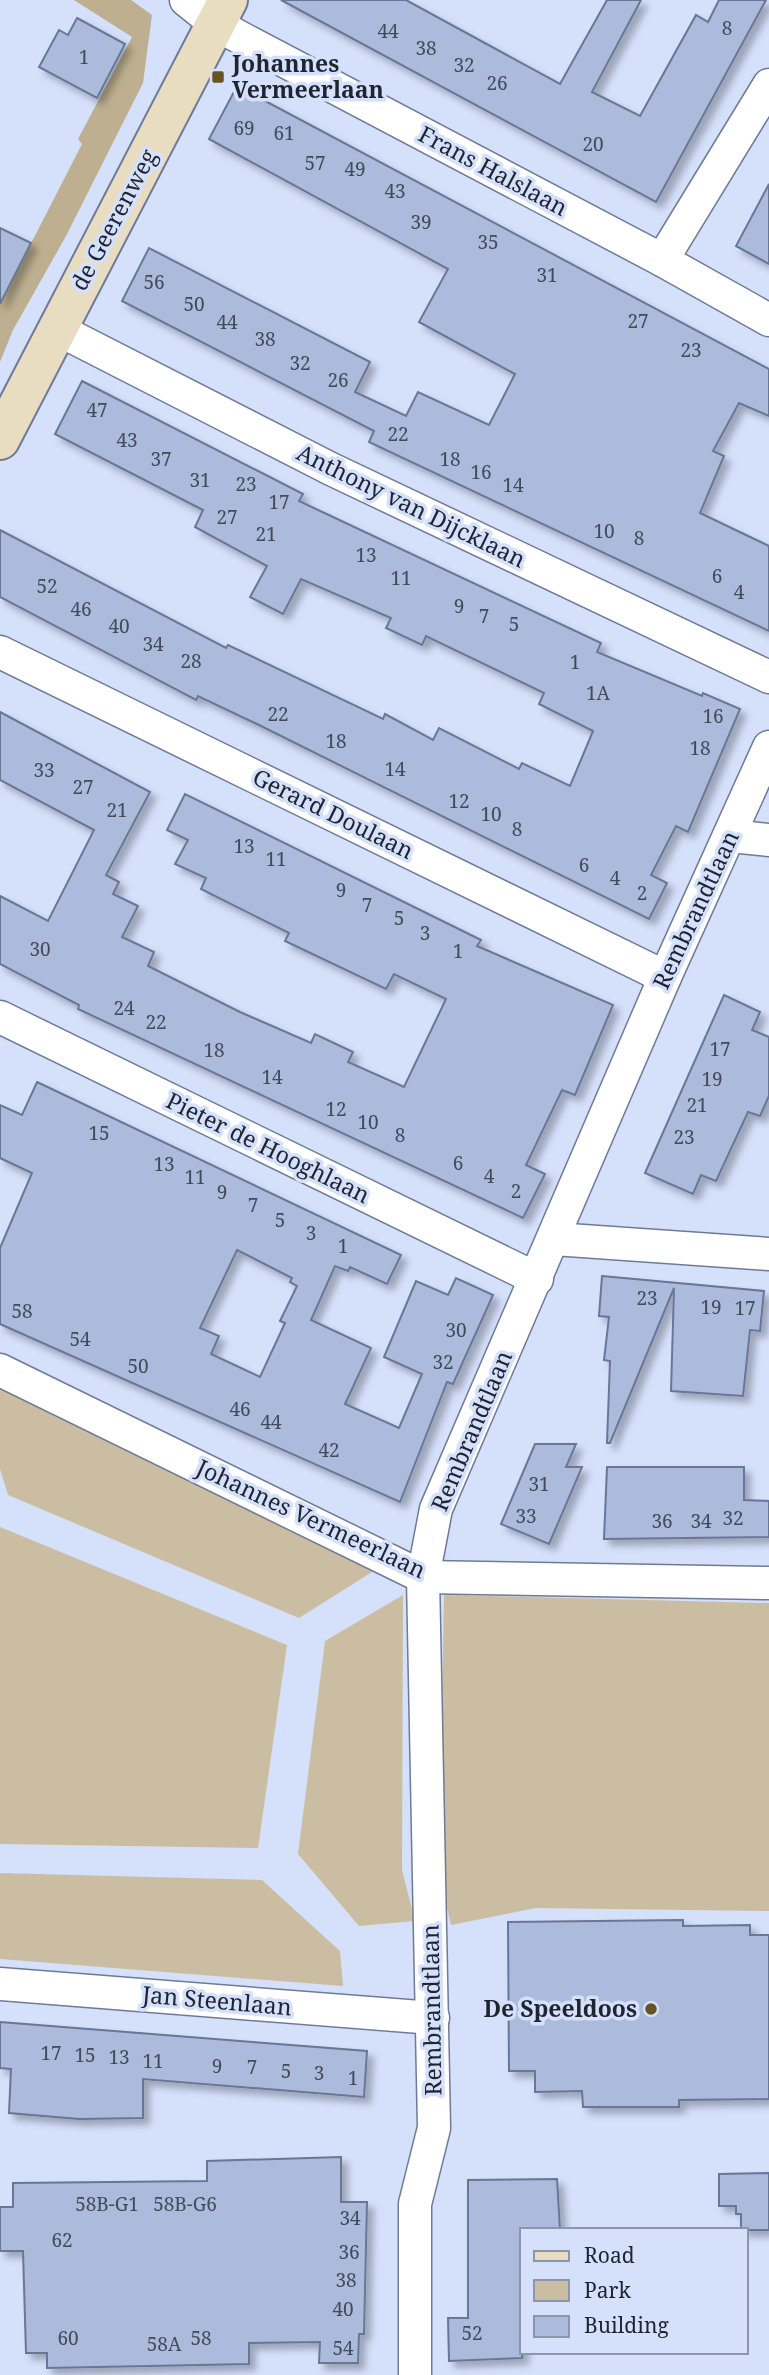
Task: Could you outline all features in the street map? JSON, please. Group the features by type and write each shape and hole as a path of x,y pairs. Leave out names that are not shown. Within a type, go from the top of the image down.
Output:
{"main road":[{"name":"de Geerenweg","path":"0,440 222,12"}],"street":[{"name":"Frans Halslaan","path":"186,0 222,12 769,320"},
{"path":"663,260 769,85"},
{"name":"Anthony van Dijcklaan","path":"57,329 331,469 769,677"},
{"name":"Gerard Doulaan","path":"0,652 665,977"},
{"name":"Rembrandtlaan","path":"415,2375 415,2204 434,2128 423,1577 436,1509 665,977 769,747"},
{"path":"731,836 769,840"},
{"name":"Pieter de Hooghlaan","path":"0,1017 537,1279"},
{"path":"554,1239 769,1255"},
{"name":"Johannes Vermeerlaan","path":"0,1370 423,1577 769,1583"},
{"name":"Jan Steenlaan","path":"0,1984 433,2018"}],"green space":[{"path":"0,1382 383,1565 299,1618 8,1495 0,1469"},
{"path":"0,1527 287,1645 258,1848 0,1844"},
{"path":"403,1595 402,1870 415,1921 359,1926 298,1854 325,1641"},
{"path":"444,1595 769,1603 769,1911 536,1908 451,1925 439,1872"},
{"path":"0,1873 262,1880 340,1951 343,1986 0,1959"}],"shaded area":[{"path":"74,0 131,0 152,15 143,83 66,236 13,330 0,362 0,304 82,144 78,139 132,37"}],"building":[{"path":"281,0 406,0 560,84 607,0 641,0 592,92 640,116 696,15 708,22 719,0 766,0 656,202"},
{"path":"77,18 125,44 97,98 39,67 59,30 68,35"},
{"path":"237,86 769,369 769,416 739,403 713,451 724,456 700,513 769,546 769,631 369,442 374,431 122,301 149,248 370,362 355,392 406,416 418,392 489,425 515,374 419,322 448,269 209,139"},
{"path":"769,184 769,264 736,246"},
{"path":"0,228 31,243 0,304"},
{"path":"82,381 303,494 299,501 601,643 597,652 740,709 688,832 676,826 651,875 667,883 649,919 261,726 198,696 196,700 0,597 0,530 226,648 228,645 383,719 385,714 433,740 439,728 519,769 522,763 570,786 593,731 539,704 544,693 426,636 422,645 386,628 391,618 301,579 283,614 250,597 267,566 195,527 203,510 55,434"},
{"path":"0,712 150,792 106,875 119,882 113,894 138,906 122,937 154,952 148,966 240,1012 311,1043 315,1034 353,1052 348,1062 404,1087 446,999 394,974 386,989 285,941 289,933 201,889 206,878 175,864 188,840 167,830 185,794 481,940 477,946 613,1005 575,1095 562,1090 526,1165 545,1174 523,1218 78,1009 79,1005 0,964 0,896 48,921 94,830 0,780"},
{"path":"724,995 760,1012 752,1030 769,1037 769,1096 760,1116 748,1112 716,1181 701,1175 693,1194 645,1173"},
{"path":"37,1082 401,1255 387,1284 350,1267 348,1271 335,1266 311,1320 371,1348 345,1404 399,1428 422,1374 384,1357 416,1281 448,1295 456,1278 493,1295 453,1384 447,1382 400,1502 0,1324 0,1248 32,1173 0,1158 0,1105 22,1115","holes":["237,1250 292,1278 290,1282 297,1286 280,1321 285,1323 260,1377 211,1354 219,1336 200,1328"]},
{"path":"602,1276 764,1291 760,1331 750,1330 743,1396 671,1391 674,1288 610,1443 607,1443 610,1361 604,1360 609,1317 599,1316"},
{"path":"535,1444 576,1444 566,1467 582,1467 549,1544 501,1524"},
{"path":"607,1467 744,1467 744,1500 769,1501 769,1537 604,1539"},
{"path":"683,1920 683,1926 750,1925 750,1935 769,1935 769,2099 679,2100 679,2107 583,2107 582,2091 535,2092 535,2071 509,2071 508,1922"},
{"path":"0,2022 367,2051 364,2097 143,2079 143,2118 79,2119 9,2113 11,2069 0,2068"},
{"path":"341,2157 341,2202 367,2202 364,2334 359,2334 358,2363 319,2363 320,2342 249,2343 249,2364 47,2368 47,2353 26,2353 23,2251 0,2251 0,2207 13,2207 13,2183 207,2181 207,2161"},
{"path":"769,2173 769,2230 741,2228 741,2214 736,2214 736,2206 719,2206 719,2174"},
{"path":"557,2179 560,2228 520,2228 522,2358 449,2361 448,2318 468,2318 468,2180"}],"place":[{"name":"Johannes Vermeerlaan","path":"218,77"},
{"name":"De Speeldoos","path":"651,2009"}]}
